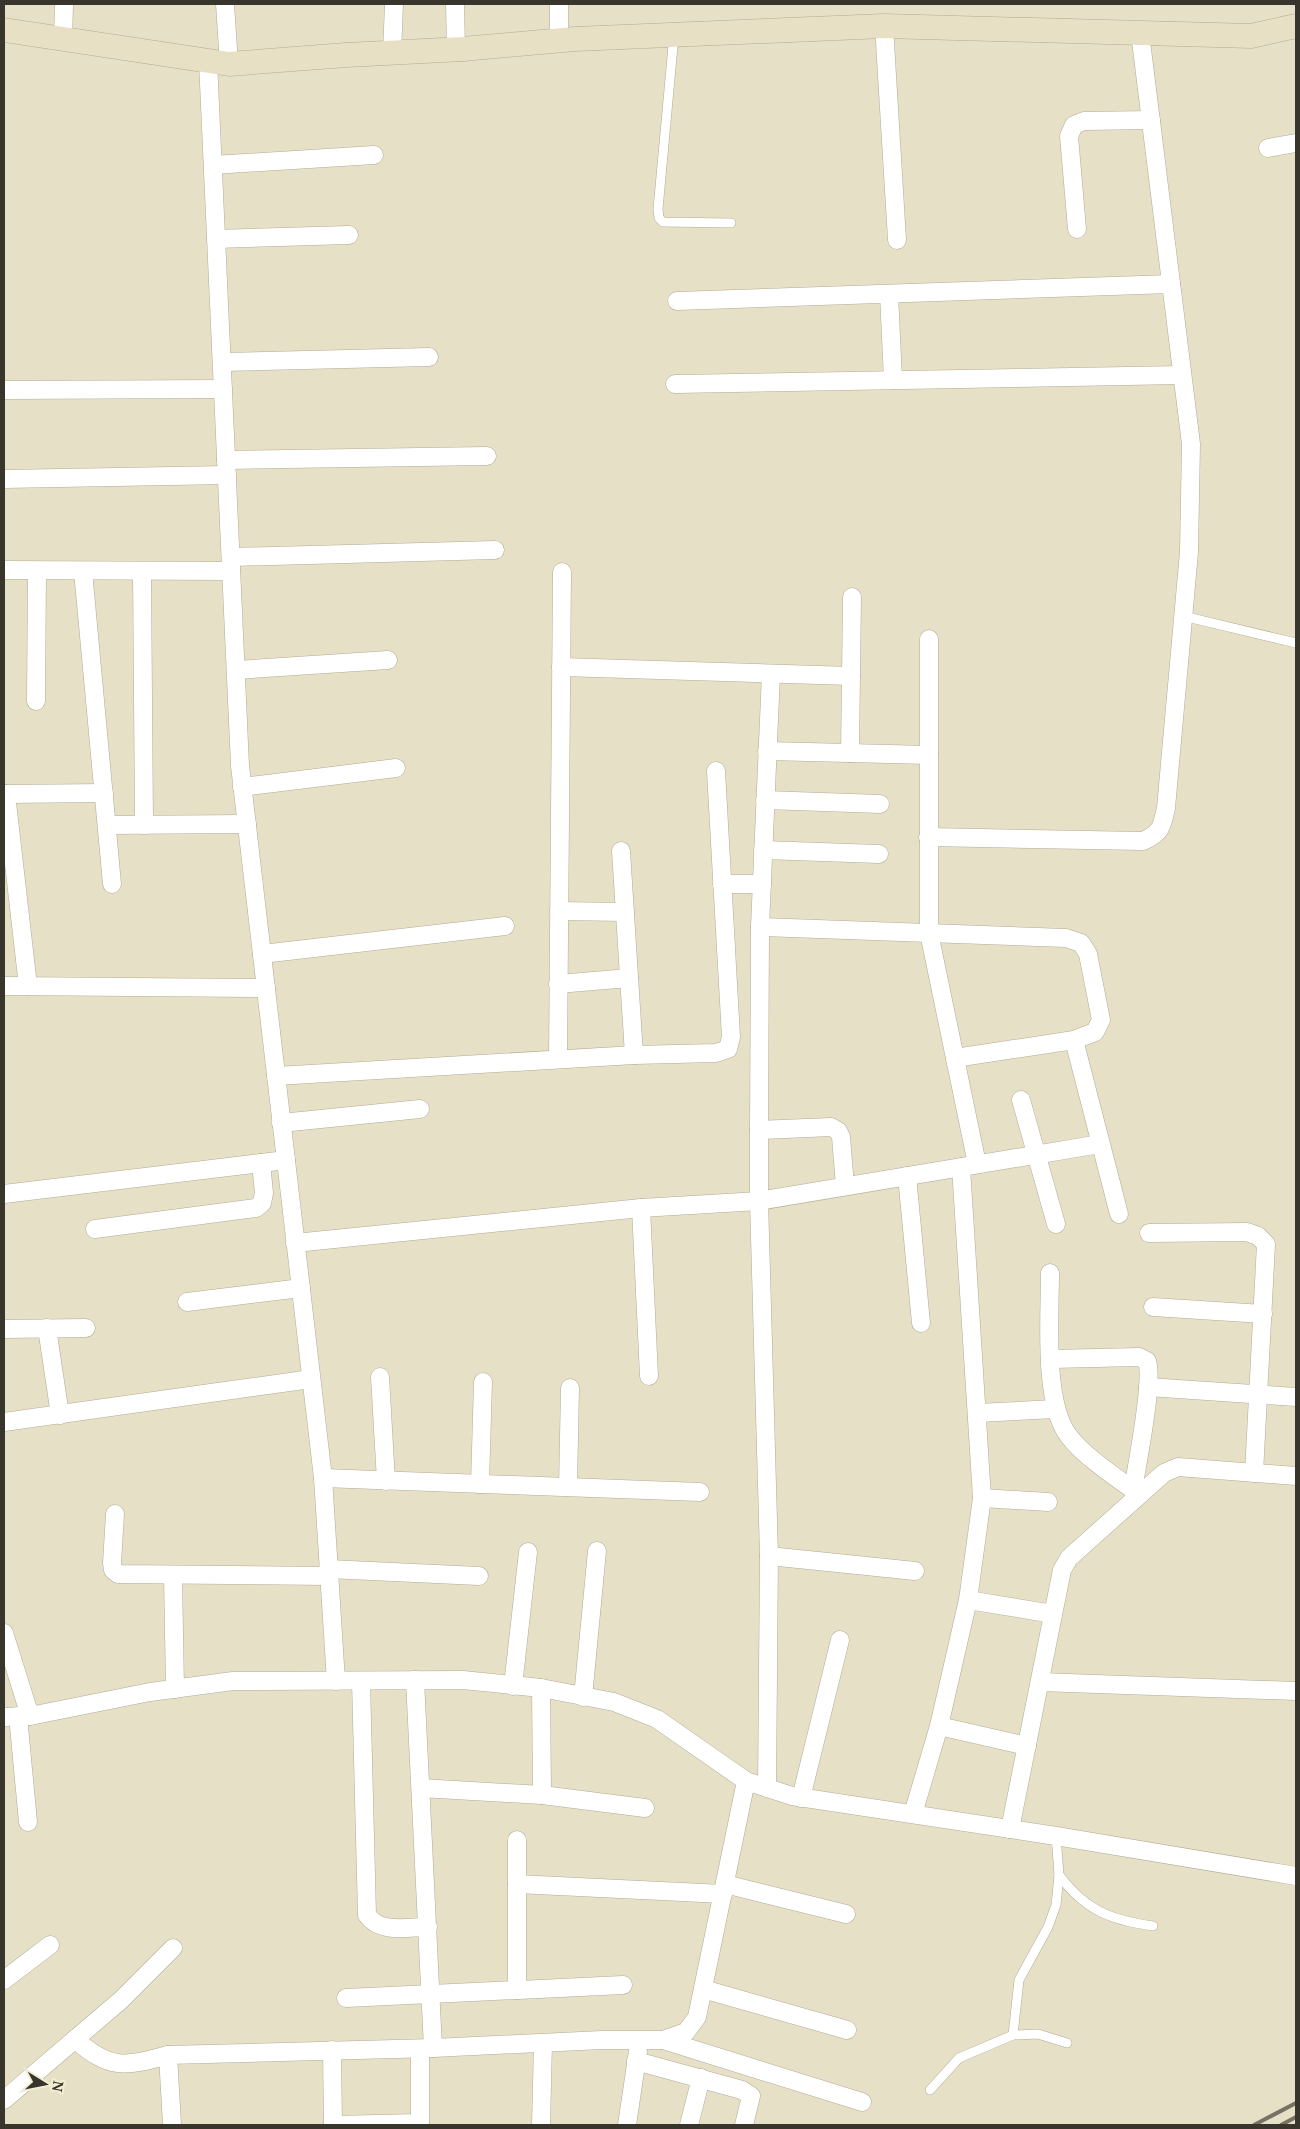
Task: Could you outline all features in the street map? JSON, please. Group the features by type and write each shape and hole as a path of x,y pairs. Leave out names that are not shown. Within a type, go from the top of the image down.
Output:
{"street":[{"path":"63,39 64,4"},
{"path":"225,4 218,63 213,165 242,787 322,1478 336,1681"},
{"path":"392,52 394,4"},
{"path":"455,4 456,50"},
{"path":"559,4 559,40"},
{"path":"4,30 218,63 456,50 559,40 884,26 1251,36 1296,26"},
{"path":"884,26 897,240"},
{"path":"928,837 1143,841 1155,836 1162,827 1166,808 1189,552 1191,444 1140,33"},
{"path":"1077,229 1069,136 1074,125 1084,121 1151,120"},
{"path":"1268,148 1296,143"},
{"path":"213,165 374,155"},
{"path":"216,239 349,235"},
{"path":"677,301 1171,284"},
{"path":"888,294 893,380"},
{"path":"222,362 430,357"},
{"path":"675,384 1182,375"},
{"path":"4,390 223,389"},
{"path":"4,479 487,456"},
{"path":"4,570 142,571 231,564 495,550"},
{"path":"36,701 37,570"},
{"path":"83,571 112,884"},
{"path":"142,571 144,825"},
{"path":"558,1059 562,572"},
{"path":"850,754 852,597"},
{"path":"913,1814 939,1726 968,1600 982,1498 977,1413 969,1166 954,1058 929,933 929,639"},
{"path":"236,670 388,660"},
{"path":"561,668 851,676"},
{"path":"767,1788 769,1556 759,1201 759,1130 760,927 771,674"},
{"path":"768,751 929,755"},
{"path":"242,787 396,768"},
{"path":"276,1076 634,1055 716,1053 728,1049 732,1037 716,771"},
{"path":"28,986 5,794 104,793"},
{"path":"765,800 880,804"},
{"path":"107,825 247,824"},
{"path":"763,850 880,854"},
{"path":"621,851 634,1055"},
{"path":"722,884 762,884"},
{"path":"559,911 624,912"},
{"path":"262,954 505,926"},
{"path":"760,927 1066,938 1081,943 1088,954 1101,1020 1095,1032 1074,1040 954,1058"},
{"path":"558,984 629,978"},
{"path":"4,986 266,988"},
{"path":"1074,1040 1119,1214"},
{"path":"1021,1100 1056,1224"},
{"path":"281,1123 420,1109"},
{"path":"759,1130 831,1128 838,1130 842,1137 845,1186"},
{"path":"295,1243 640,1208 759,1201 1100,1144"},
{"path":"4,1194 286,1160"},
{"path":"95,1229 256,1208 262,1203 264,1193 261,1163"},
{"path":"907,1176 921,1323"},
{"path":"640,1208 649,1376"},
{"path":"1149,1234 1247,1232 1258,1236 1266,1244 1254,1472"},
{"path":"1050,1273 1051,1359 1054,1409 1060,1424 1074,1443 1136,1492"},
{"path":"187,1302 301,1288"},
{"path":"1153,1307 1263,1314"},
{"path":"47,1328 60,1414"},
{"path":"4,1329 86,1328"},
{"path":"1051,1359 1140,1357 1147,1361 1150,1369 1136,1492"},
{"path":"380,1377 386,1481"},
{"path":"4,1422 311,1379"},
{"path":"480,1484 482,1382"},
{"path":"1148,1387 1296,1397"},
{"path":"568,1487 570,1388"},
{"path":"977,1413 1054,1409"},
{"path":"1010,1829 1052,1614 1065,1563 1136,1492 1164,1473 1178,1467 1296,1476"},
{"path":"322,1478 700,1492"},
{"path":"982,1498 1048,1502"},
{"path":"115,1514 112,1570 118,1574 173,1575 329,1572 479,1576"},
{"path":"583,1696 597,1551"},
{"path":"513,1686 528,1552"},
{"path":"769,1556 915,1571"},
{"path":"173,1575 175,1689"},
{"path":"968,1600 1052,1614"},
{"path":"4,1637 17,1716 28,1822"},
{"path":"801,1798 840,1640"},
{"path":"332,2050 333,2125 420,2124 432,1995 415,1680"},
{"path":"17,1716 175,1689 233,1682 463,1680 541,1688 614,1702 657,1719 746,1781 801,1798 1056,1836 1296,1876"},
{"path":"361,1681 367,1915 373,1923 383,1927 428,1927"},
{"path":"1040,1682 1296,1691"},
{"path":"541,1688 542,1795"},
{"path":"939,1726 1027,1746"},
{"path":"663,2040 686,2032 698,2017 746,1781"},
{"path":"421,1788 542,1795 645,1808"},
{"path":"517,1840 517,1990"},
{"path":"517,1884 724,1889 846,1914"},
{"path":"4,1980 50,1945"},
{"path":"7,2090 75,2039 121,2000 173,1948"},
{"path":"346,1998 623,1985"},
{"path":"703,1989 848,2030"},
{"path":"75,2039 94,2056 111,2064 142,2062 168,2055 663,2040 862,2102"},
{"path":"626,2125 640,2040"},
{"path":"541,2125 543,2043"},
{"path":"168,2055 172,2125"},
{"path":"636,2061 742,2090 751,2096 744,2125"},
{"path":"689,2125 701,2078"}],"lane":[{"path":"674,35 658,209 659,218 663,222 731,223"},
{"path":"1183,616 1296,643"},
{"path":"1013,2035 1019,1980 1048,1927 1056,1905 1059,1875 1056,1836"},
{"path":"1059,1875 1073,1893 1090,1907 1112,1918 1153,1926"},
{"path":"930,2090 959,2058 1013,2035 1038,2034 1067,2043"}],"railway":[{"path":"1254,2125 1296,2103"},
{"path":"1281,2125 1296,2117"}]}
